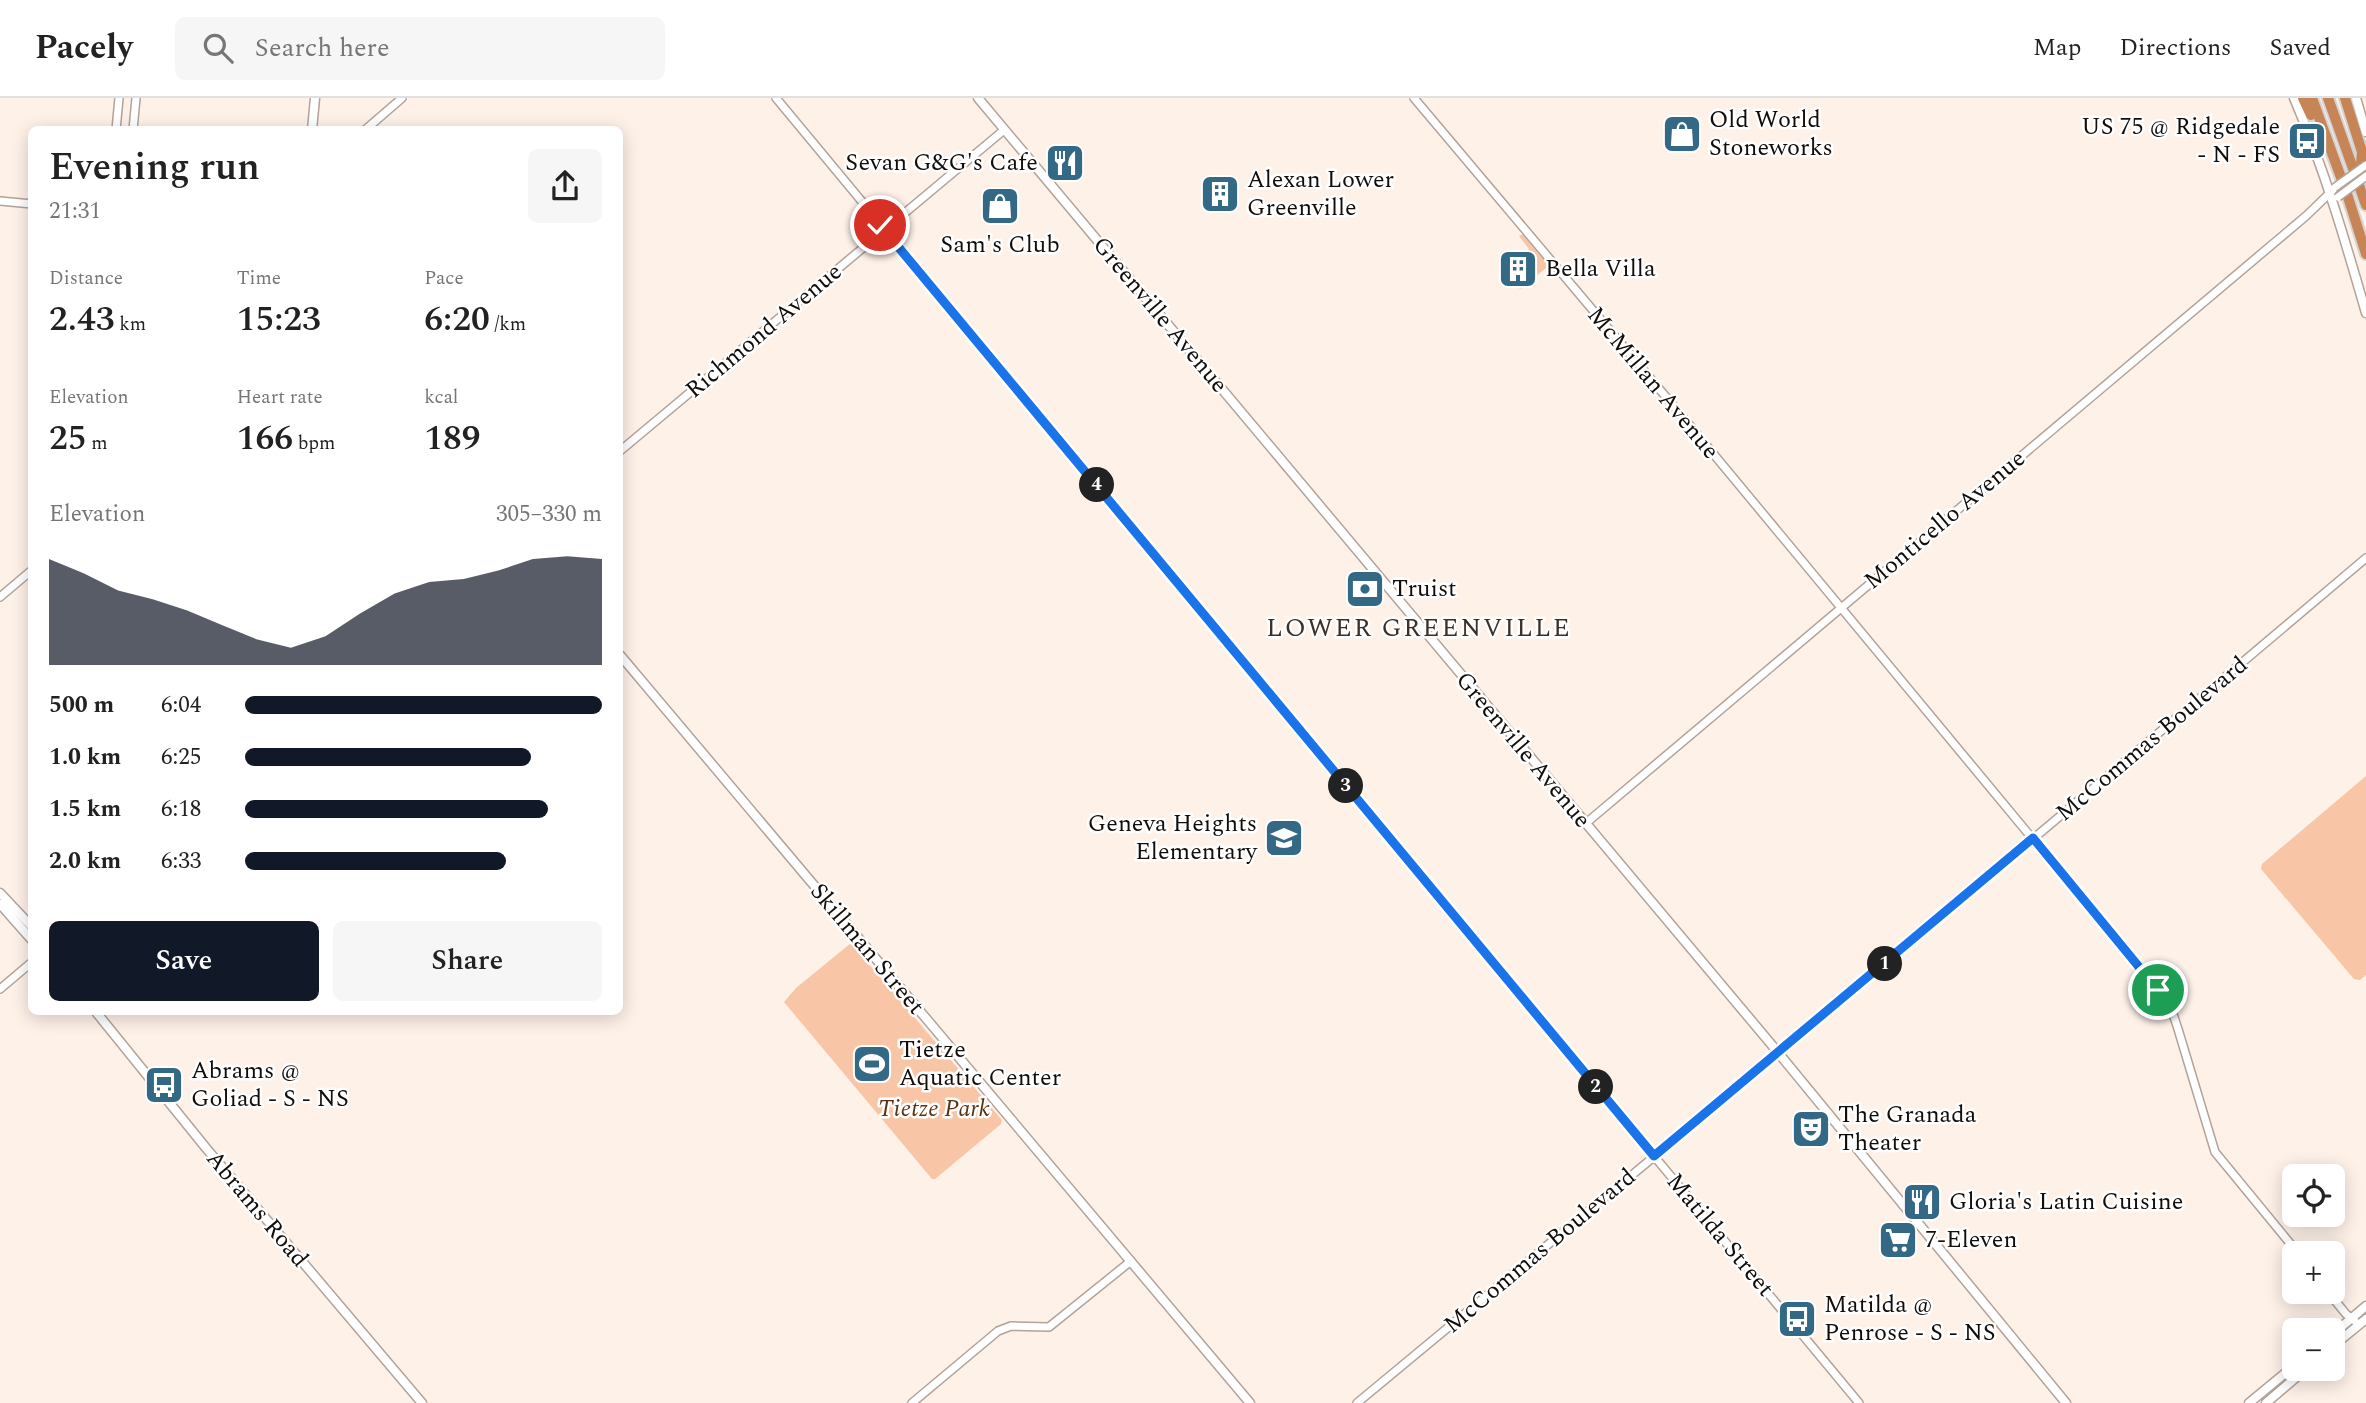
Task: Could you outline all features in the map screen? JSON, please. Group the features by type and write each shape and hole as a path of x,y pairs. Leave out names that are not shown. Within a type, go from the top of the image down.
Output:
{"highway":[{"path":"2304,98 2315,125 2326,137"},
{"path":"2312,98 2366,254"},
{"path":"2328,98 2363,180"},
{"path":"2345,98 2362,152 2366,205"}],"main road":[{"path":"312,126 315,98"},
{"name":"Greenville Avenue","path":"978,98 1778,1053 2066,1403"},
{"path":"2294,98 2334,195 2366,313"},
{"path":"2356,98 2366,132"},
{"name":"Skillman Street","path":"623,659 1250,1403"},
{"path":"0,893 28,923"},
{"path":"0,904 28,936"},
{"name":"Abrams Road","path":"98,1015 203,1145 422,1403"},
{"path":"2345,1334 2359,1320 2366,1306"},
{"path":"2249,1403 2282,1376"},
{"path":"2266,1403 2292,1381"}],"street":[{"path":"116,126 119,98"},
{"path":"133,126 136,98"},
{"path":"370,126 402,98"},
{"name":"Matilda Street","path":"776,98 1859,1403"},
{"name":"McMillan Avenue","path":"1414,98 2033,838 2168,1004 2179,1029 2217,1157 2288,1241"},
{"name":"Richmond Avenue","path":"623,448 1004,130"},
{"name":"Monticello Avenue","path":"1585,824 2334,195 2366,165"},
{"name":"Monticello Avenue","path":"2334,195 2363,180"},
{"path":"0,201 28,204"},
{"name":"McCommas Boulevard","path":"1357,1403 2366,558"},
{"path":"0,597 28,573"},
{"path":"0,989 28,965"},
{"path":"912,1403 998,1331 1011,1326 1049,1327 1130,1261"},
{"path":"2339,1304 2346,1314 2359,1320"}],"green space":[{"path":"1523,234 1547,263 1546,268 1520,289 1515,283 1532,268 1521,255 1529,249 1519,236"},
{"path":"2366,776 2366,975 2360,980 2354,979 2261,869 2262,864"},
{"name":"Tietze Park","path":"851,943 1002,1120 1001,1124 935,1179 932,1179 784,1002 796,988"}],"place":[{"name":"Old World Stoneworks","path":"1682,134"},
{"name":"US 75 @ Ridgedale - N - FS","path":"2307,141"},
{"name":"Sevan G&G's Cafe","path":"1065,163"},
{"name":"Alexan Lower Greenville","path":"1220,194"},
{"name":"Sam's Club","path":"1000,206"},
{"name":"Bella Villa","path":"1518,269"},
{"name":"Truist","path":"1365,589"},
{"name":"Geneva Heights Elementary","path":"1284,838"},
{"name":"Tietze Aquatic Center","path":"872,1064"},
{"name":"Abrams @ Goliad - S - NS","path":"164,1085"},
{"name":"The Granada Theater","path":"1811,1129"},
{"name":"Gloria's Latin Cuisine","path":"1922,1202"},
{"name":"7-Eleven","path":"1898,1240"},
{"name":"Matilda @ Penrose - S - NS","path":"1797,1319"}],"district":[{"name":"LOWER GREENVILLE","path":"1419,628"}],"route":[{"path":"880,225 1654,1156 2033,838 2158,990"}]}
